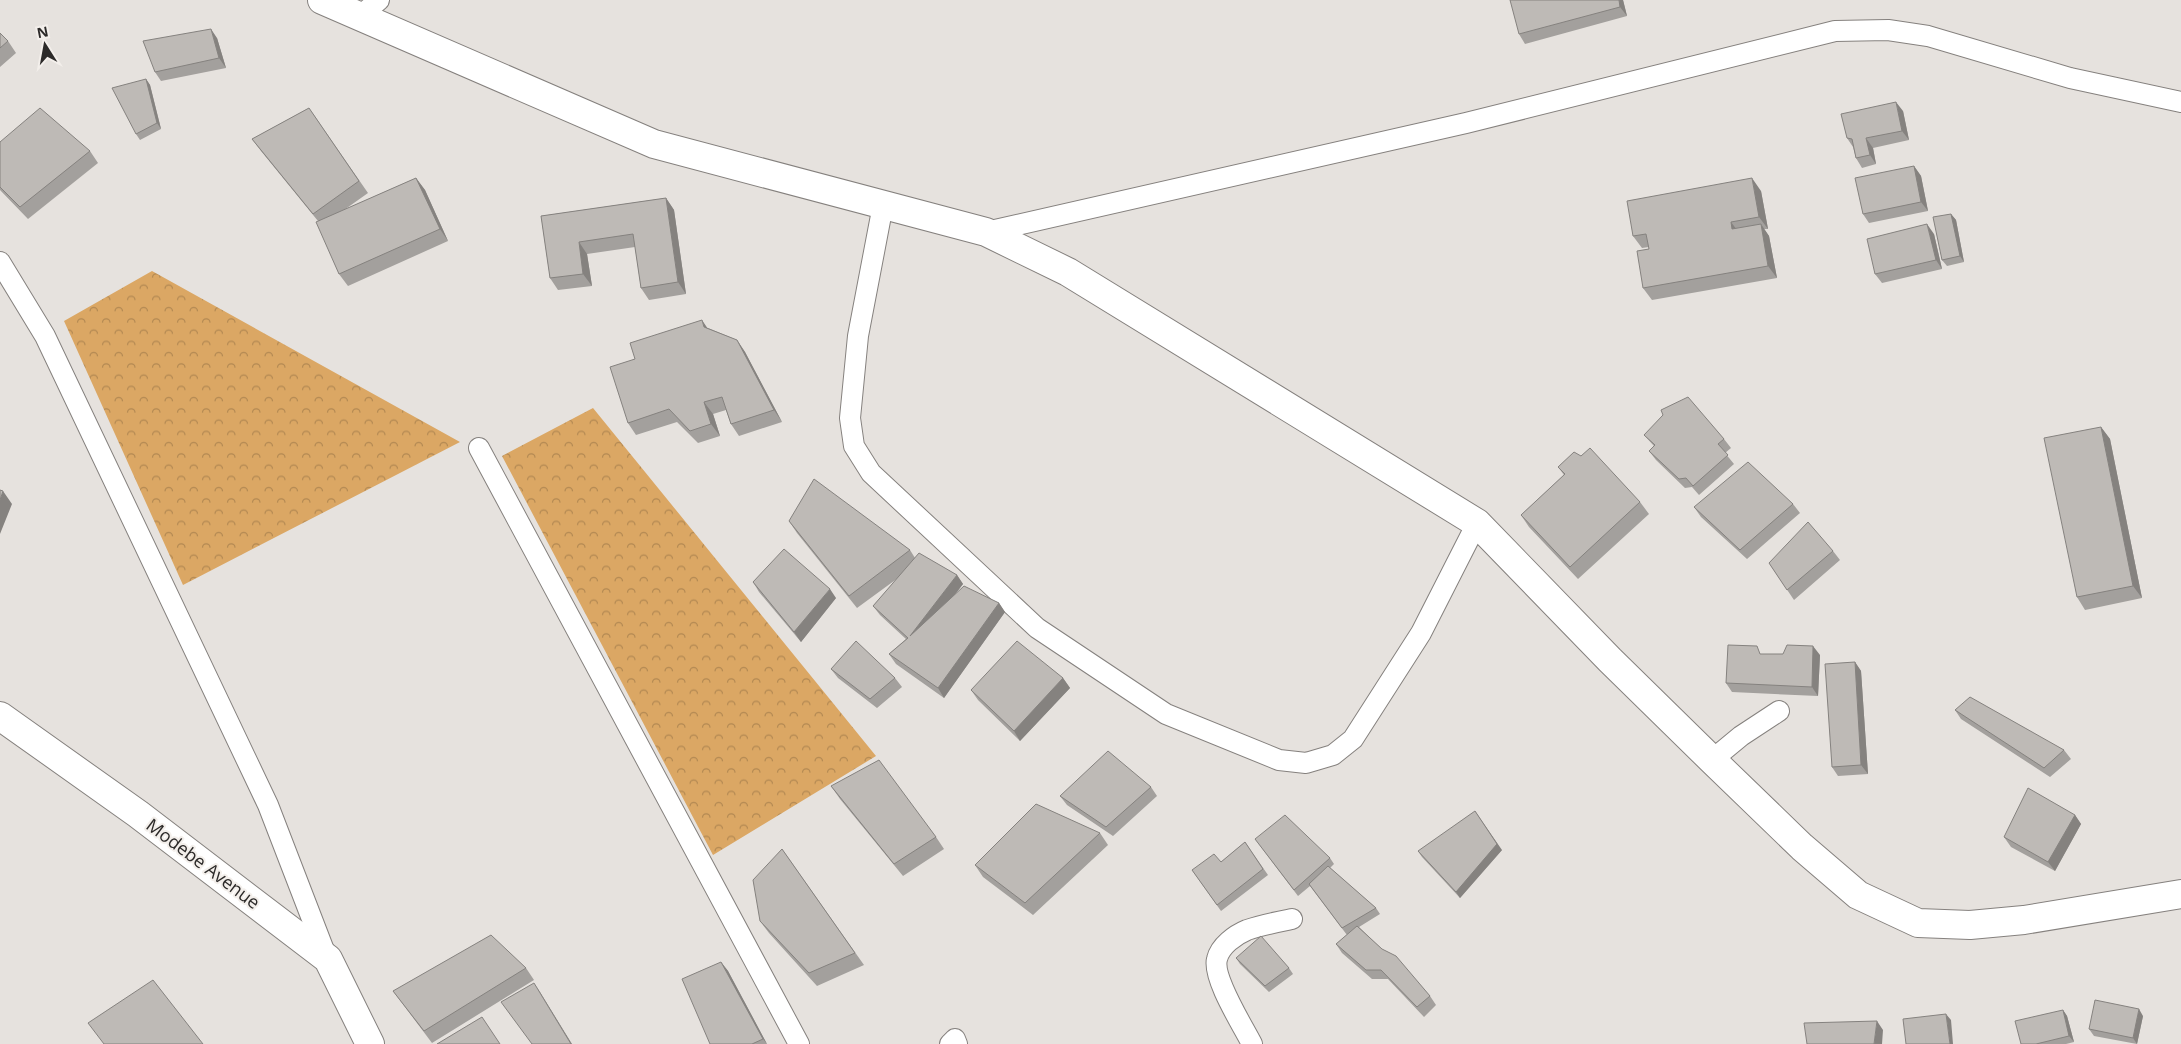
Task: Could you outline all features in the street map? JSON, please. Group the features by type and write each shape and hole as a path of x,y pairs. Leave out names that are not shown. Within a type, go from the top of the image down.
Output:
{"street":[{"path":"322,0 370,8 654,144 986,232 1068,272 1477,523 1610,660 1712,760 1802,847 1858,895 1918,923 1970,925 2024,920 2181,894"},
{"path":"986,232 1466,123 1835,31 1888,30 1928,36 2070,78 2181,102"},
{"path":"883,205 858,336 850,418 854,446 871,473 1037,628 1166,714 1279,760 1306,763 1333,755 1352,739 1421,633 1477,523"},
{"path":"0,262 45,336 268,805 328,959"},
{"path":"479,448 799,1044"},
{"path":"1712,760 1741,736 1780,711"},
{"name":"Modebe Avenue","path":"0,716 138,814 328,959 370,1044"},
{"path":"1252,1044 1222,984 1217,960 1223,948 1234,937 1246,930 1292,919"},
{"path":"950,1044 955,1040 957,1044"}],"green space":[{"path":"152,271 460,442 183,585 64,321"},
{"path":"593,408 876,756 713,855 502,456"}],"building":[{"path":"1510,0 1619,0 1620,7 1519,34"},
{"path":"211,29 219,58 155,72 143,41"},
{"path":"0,33 8,41 0,48"},
{"path":"146,79 157,123 136,134 112,88"},
{"path":"1896,102 1902,131 1866,138 1870,155 1856,158 1852,139 1847,138 1841,114"},
{"path":"40,108 90,151 20,207 0,187 0,142"},
{"path":"309,108 359,181 313,214 252,139"},
{"path":"1914,166 1921,202 1863,214 1855,178"},
{"path":"416,178 440,229 339,274 316,222"},
{"path":"1752,178 1759,217 1731,222 1732,229 1761,224 1768,266 1643,288 1637,251 1649,249 1646,234 1633,236 1627,201"},
{"path":"666,198 678,282 641,288 633,234 579,242 583,274 550,278 541,216"},
{"path":"1951,214 1960,256 1942,260 1933,217"},
{"path":"1927,224 1936,260 1875,274 1867,239"},
{"path":"702,320 704,327 737,340 774,410 731,424 722,397 704,402 711,424 690,431 669,409 628,423 610,367 635,359 630,343"},
{"path":"1688,397 1724,439 1718,444 1728,455 1693,486 1686,478 1679,479 1649,451 1655,445 1644,435 1663,415 1661,410"},
{"path":"2101,427 2133,586 2077,597 2044,438"},
{"path":"1590,448 1640,502 1570,567 1521,515 1565,474 1558,467 1574,452 1581,456"},
{"path":"1748,462 1793,504 1740,550 1694,507"},
{"path":"814,479 910,550 849,596 789,521"},
{"path":"1808,522 1833,551 1787,590 1769,563"},
{"path":"784,549 830,589 794,632 753,582"},
{"path":"919,553 957,575 910,636 964,586 999,603 938,688 889,654 908,638 873,606"},
{"path":"856,641 895,678 870,699 831,669"},
{"path":"1017,641 1063,678 1014,731 971,690"},
{"path":"1728,645 1757,646 1760,654 1783,654 1787,645 1813,646 1812,687 1726,683"},
{"path":"1855,662 1861,765 1832,767 1825,664"},
{"path":"1970,697 2064,750 2044,768 1955,710"},
{"path":"1108,751 1151,787 1106,827 1060,796"},
{"path":"879,760 936,837 894,864 831,786"},
{"path":"2028,788 2075,815 2048,862 2004,837"},
{"path":"1036,804 1100,833 1025,903 975,865"},
{"path":"1475,811 1497,844 1456,892 1418,851"},
{"path":"1285,815 1330,858 1294,890 1255,839"},
{"path":"1245,842 1263,869 1217,905 1192,870 1214,854 1221,862"},
{"path":"782,849 855,953 809,973 760,921 753,880"},
{"path":"1328,866 1376,908 1342,928 1309,884"},
{"path":"1357,926 1382,949 1396,956 1430,996 1417,1007 1381,970 1366,970 1336,944"},
{"path":"491,935 526,968 424,1031 393,991"},
{"path":"1261,936 1289,968 1265,986 1236,958"},
{"path":"721,962 763,1039 752,1044 710,1044 682,979"},
{"path":"153,980 203,1044 104,1044 88,1023"},
{"path":"534,983 571,1044 532,1044 501,1002"},
{"path":"2095,1000 2139,1009 2133,1038 2089,1029"},
{"path":"2063,1010 2069,1036 2036,1044 2021,1044 2015,1021"},
{"path":"1946,1014 1950,1044 1906,1044 1903,1019"},
{"path":"482,1017 500,1044 437,1044"},
{"path":"1877,1021 1874,1044 1807,1044 1804,1023"}]}
